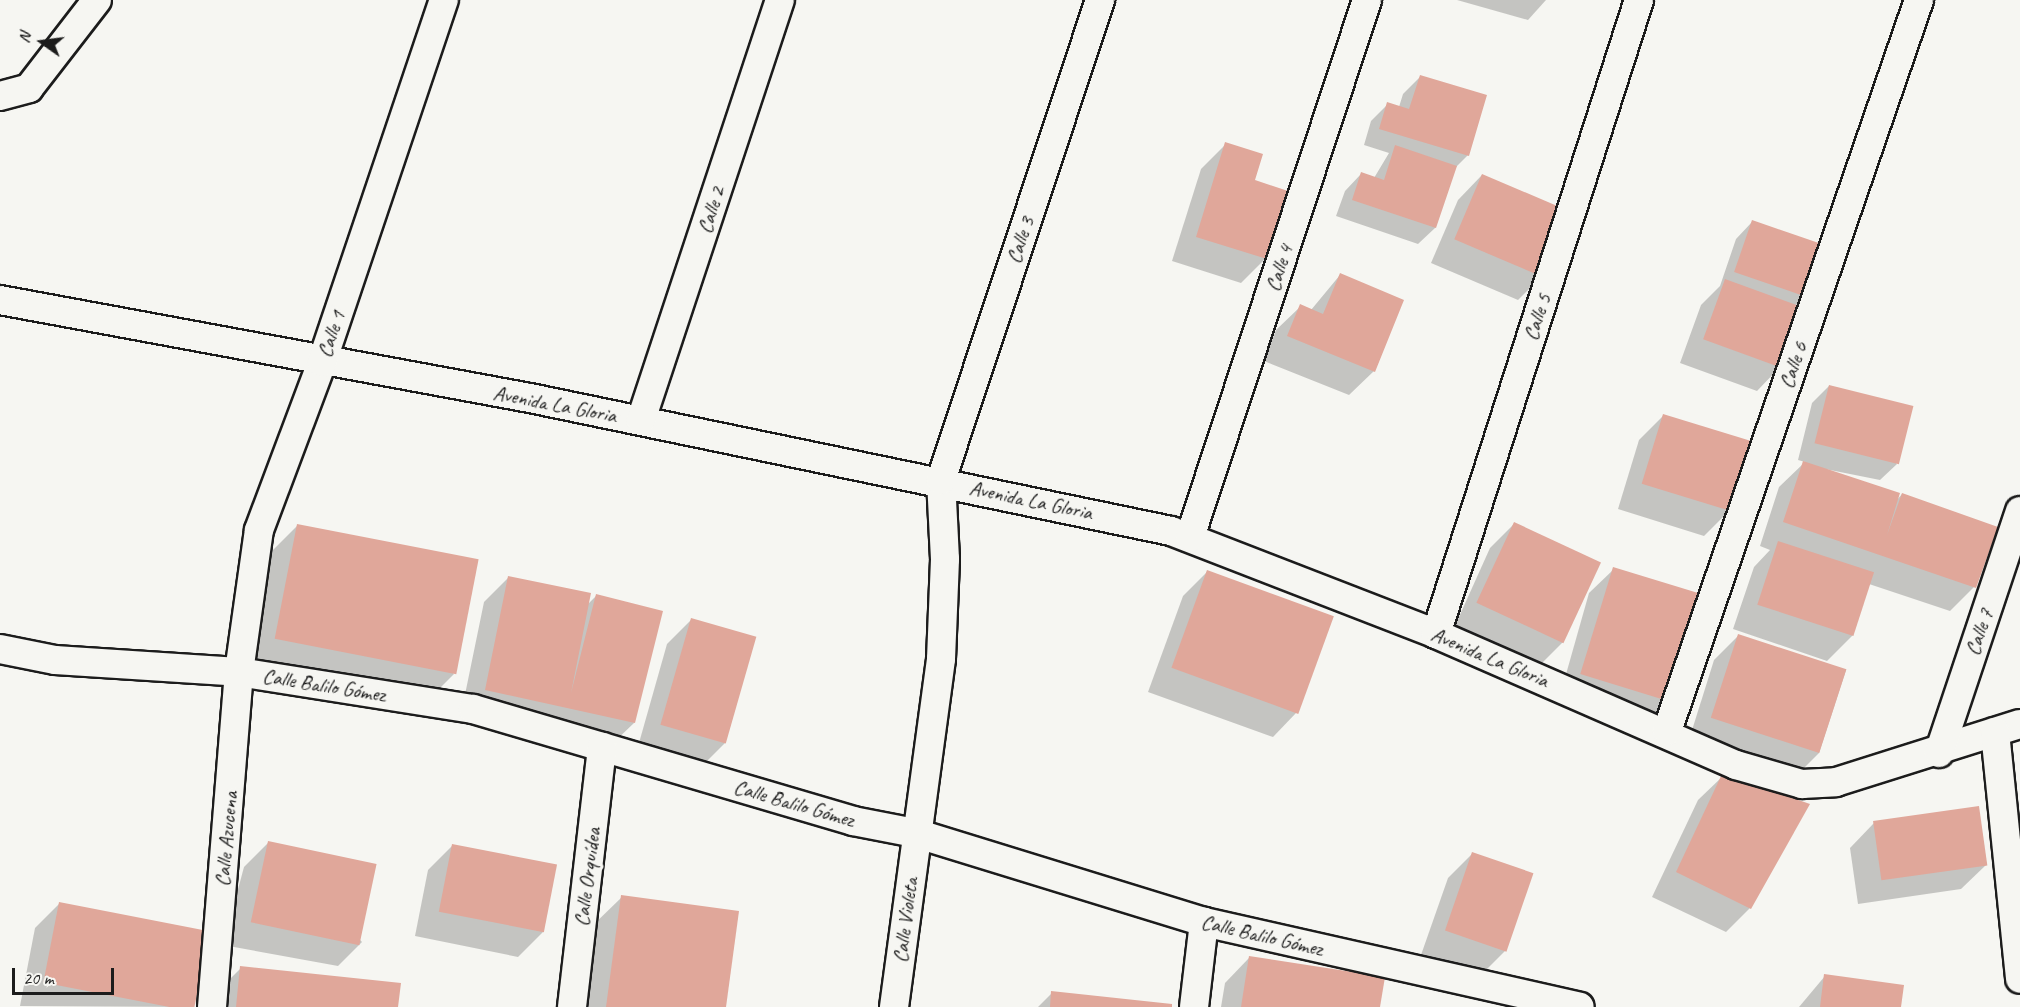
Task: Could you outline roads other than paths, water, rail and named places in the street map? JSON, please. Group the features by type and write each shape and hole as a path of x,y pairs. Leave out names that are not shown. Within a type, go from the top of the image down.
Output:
{"street":[{"path":"0,96 29,88 97,0"},
{"name":"Calle 1","path":"239,672 258,530 322,362 444,0"},
{"name":"Calle 2","path":"641,420 780,0"},
{"name":"Calle 3","path":"941,480 1100,0"},
{"name":"Calle 4","path":"1190,537 1367,0"},
{"name":"Calle 5","path":"1436,634 1639,0"},
{"name":"Calle 6","path":"1667,731 1920,0"},
{"name":"Avenida La Gloria","path":"0,300 641,420 941,480 1190,537 1436,634 1667,731 1736,765 1802,784 1836,782 1939,753 2008,728"},
{"name":"Calle Violeta","path":"894,1007 915,833 941,659 945,559 941,480"},
{"name":"Calle 7","path":"1939,753 2020,511"},
{"name":"Calle Balilo Gómez","path":"0,650 55,660 239,672 473,709 853,821 915,833 1204,922 1562,1005"},
{"name":"Calle Azucena","path":"212,1007 239,672"},
{"path":"2008,728 2020,979"},
{"name":"Calle Orquídea","path":"572,1007 602,747"},
{"path":"1194,1007 1204,922"}]}
